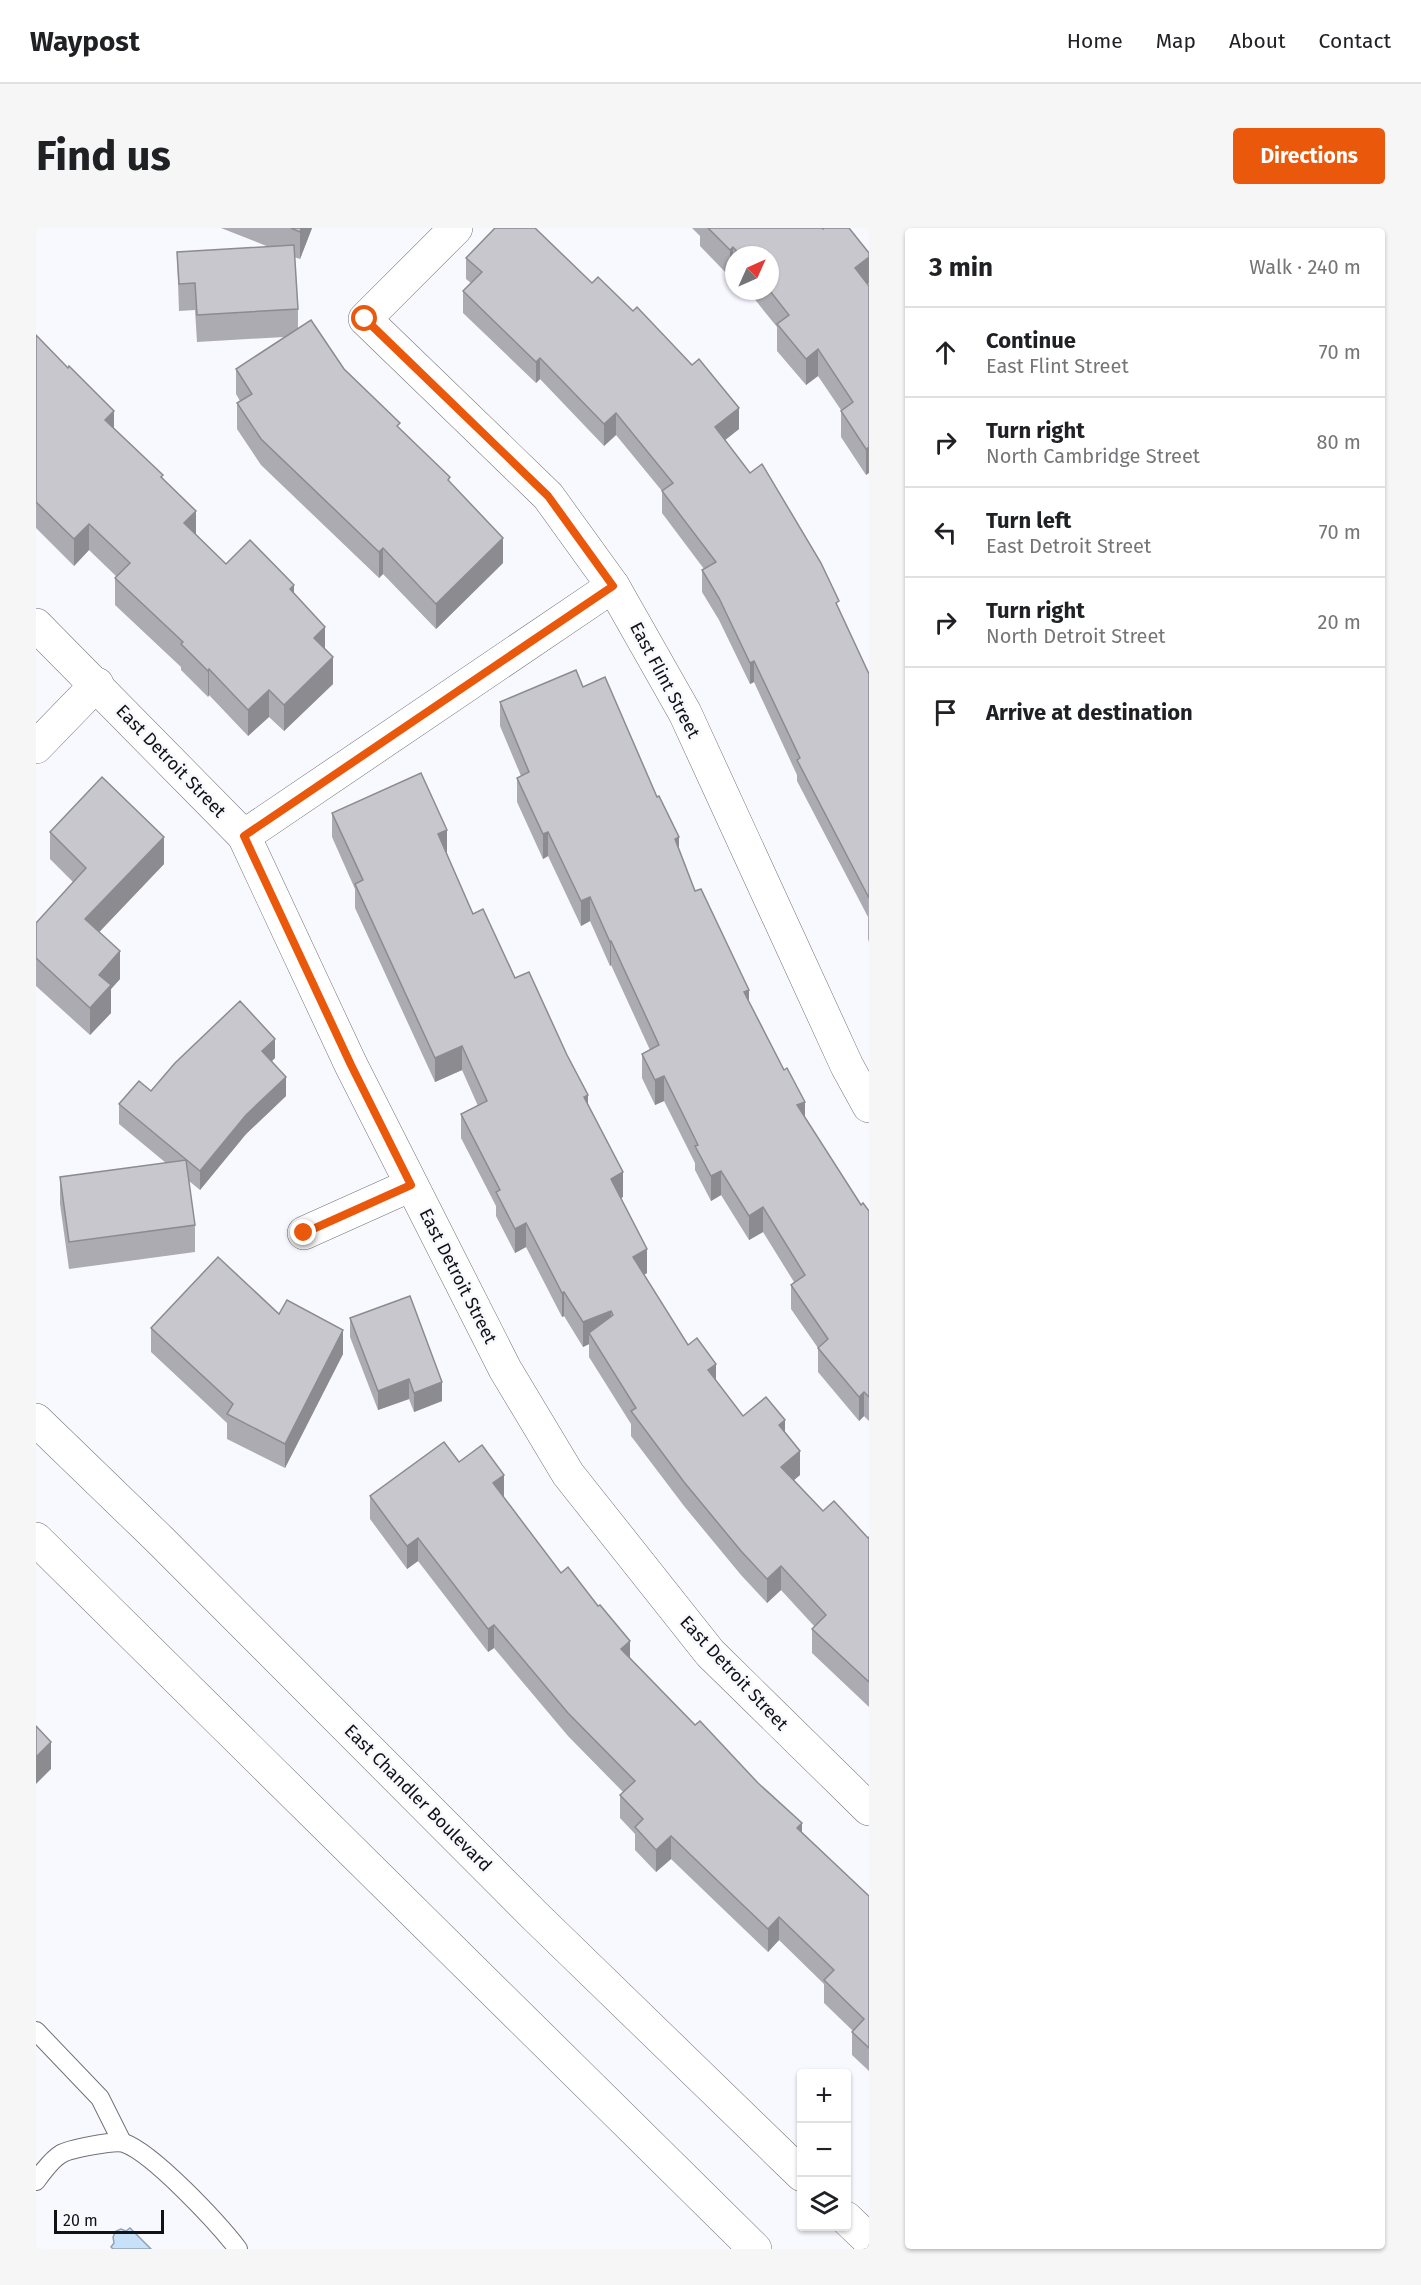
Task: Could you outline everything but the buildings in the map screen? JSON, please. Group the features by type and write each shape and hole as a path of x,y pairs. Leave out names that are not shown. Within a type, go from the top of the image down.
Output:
{"street":[{"name":"East Flint Street","path":"456,228 365,319 548,496 613,586 685,713 847,1066 869,1106"},
{"path":"244,836 613,586"},
{"name":"East Detroit Street","path":"36,625 97,684 244,836 351,1065 411,1185 505,1369 568,1474 710,1653 869,1809"},
{"path":"36,747 97,684"},
{"path":"304,1233 411,1185"},
{"name":"East Chandler Boulevard","path":"36,1420 797,2171"},
{"path":"36,1539 755,2249"},
{"path":"851,2223 869,2240"}],"lane":[{"path":"36,2031 100,2098 122,2142 150,2159 226,2233 238,2249"},
{"path":"36,2181 61,2154 91,2146 122,2142"}],"water":[{"path":"130,2228 151,2249 113,2249 111,2247 116,2231 121,2229 126,2231"}],"route":[{"path":"304,1233 411,1185 351,1065 244,836 613,586 548,496 365,319"}]}
